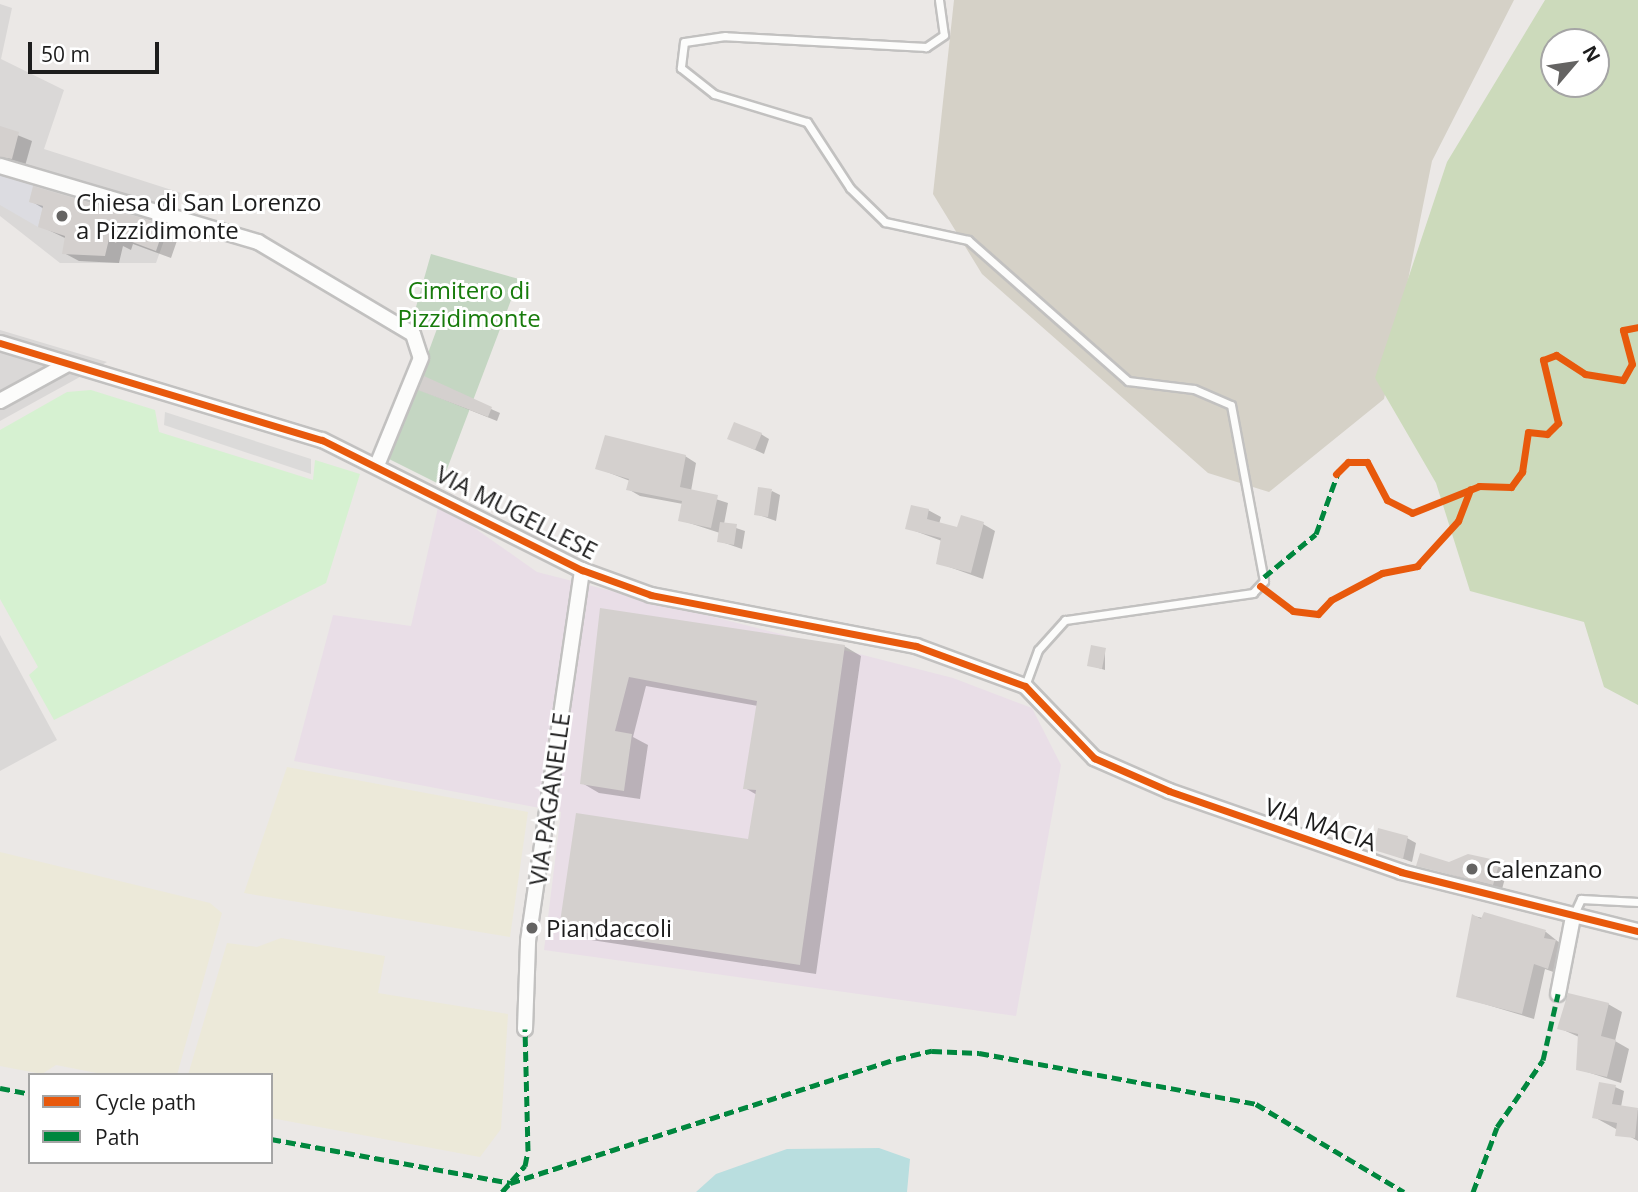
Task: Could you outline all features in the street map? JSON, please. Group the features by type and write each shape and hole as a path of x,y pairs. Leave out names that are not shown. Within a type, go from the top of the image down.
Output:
{"street":[{"path":"0,166 258,242 413,334 421,359 379,463"},
{"name":"VIA MUGELLESE","path":"0,342 379,463 582,570 651,595 916,646 1025,686"},
{"path":"0,401 68,364"},
{"name":"VIA PAGANELLE","path":"525,1029 528,941 582,570"},
{"name":"VIA MACIA","path":"1025,686 1094,758 1169,791 1401,872 1573,917 1638,931"},
{"path":"1558,994 1573,917"}],"lane":[{"path":"939,0 944,35 926,47 725,36 684,42 681,68 714,94 807,122 850,188 885,222 968,240 1128,381 1195,389 1231,405 1264,582 1253,593 1065,620 1038,650 1025,686"},
{"path":"1573,917 1581,899 1638,902"}],"shaded area":[{"path":"954,0 1514,0 1432,161 1384,399 1269,492 1208,473 982,274 933,194"},
{"path":"0,4 12,8 1,59 64,90 44,149 181,193 156,263 60,263 0,216"},
{"path":"0,174 34,185 29,202 43,206 38,227 0,205"},
{"path":"0,330 107,362 0,421"},
{"path":"165,412 311,459 311,474 164,425"},
{"path":"439,503 537,572 953,678 1032,708 1061,765 1016,1016 544,950 561,812 294,761 333,615 411,626"},
{"path":"0,635 57,740 0,771"},
{"path":"287,767 528,812 510,937 244,893"},
{"path":"0,852 210,903 222,913 178,1073 97,1073 56,1065 44,1073 37,1073 0,1066"},
{"path":"281,938 385,956 378,993 508,1014 501,1129 480,1157 273,1118 273,1073 189,1073 227,943 257,947"}],"green space":[{"path":"1545,0 1638,0 1638,705 1604,687 1584,622 1470,591 1436,483 1375,378 1447,162"},
{"name":"Cimitero di Pizzidimonte","path":"431,254 519,279 441,485 389,459 438,326 414,314"},
{"path":"91,390 155,410 159,432 313,480 315,460 360,474 326,583 54,720 29,675 38,667 0,599 0,430 67,392"}],"water":[{"path":"879,1148 910,1159 907,1192 696,1192 716,1174 787,1149"}],"building":[{"path":"0,126 19,132 12,159 0,157"},
{"path":"33,186 165,225 156,251 119,237 116,243 109,239 105,256 62,254 65,236 38,227 43,206 29,202"},
{"path":"424,376 492,407 488,417 418,390"},
{"path":"734,422 762,433 755,450 727,439"},
{"path":"605,435 686,455 680,487 718,495 711,528 678,521 682,501 626,490 629,479 595,469"},
{"path":"758,487 772,489 768,517 754,515"},
{"path":"911,505 929,509 927,519 957,527 961,515 984,522 971,573 936,564 941,538 905,529"},
{"path":"720,522 737,524 734,545 717,542"},
{"path":"600,608 845,645 800,965 559,929 576,813 748,839 756,790 743,789 757,701 629,677 615,731 632,734 624,791 580,784"},
{"path":"1091,645 1106,648 1102,669 1087,666"},
{"path":"1378,828 1408,836 1403,859 1374,850"},
{"name":"Calenzano","path":"1420,853 1449,862 1468,854 1500,861 1493,885 1416,866"},
{"path":"1484,912 1546,930 1544,938 1556,940 1548,969 1534,964 1522,1014 1456,997 1472,914 1481,919"},
{"path":"1568,993 1609,1003 1601,1036 1616,1040 1607,1077 1576,1070 1578,1034 1557,1029"},
{"path":"1599,1082 1616,1085 1612,1104 1638,1108 1635,1138 1615,1136 1617,1123 1592,1118"}],"marked path":[{"path":"1264,577 1316,534 1339,470"},
{"path":"1473,1192 1497,1127 1543,1060 1558,994"},
{"path":"502,1192 525,1166 528,1151 525,1029"},
{"path":"273,1139 510,1183 896,1059 932,1051 979,1053 1256,1104 1404,1192"},
{"path":"0,1088 28,1094"}],"cycle path":[{"path":"1336,474 1348,462 1367,462 1387,500 1412,513 1479,486 1511,487 1522,472 1528,432 1547,434 1558,423 1543,360 1556,355 1585,374 1623,380 1632,364 1623,330 1638,327"},
{"path":"0,343 322,440 582,570 651,595 916,646 1025,686 1094,758 1169,791 1401,872 1638,931"},
{"path":"1260,586 1293,611 1318,614 1331,600 1382,573 1417,566 1458,521 1470,489"}],"place":[{"name":"Chiesa di San Lorenzo a Pizzidimonte","path":"62,216"},
{"name":"Calenzano","path":"1472,869"},
{"name":"Piandaccoli","path":"532,928"}]}
